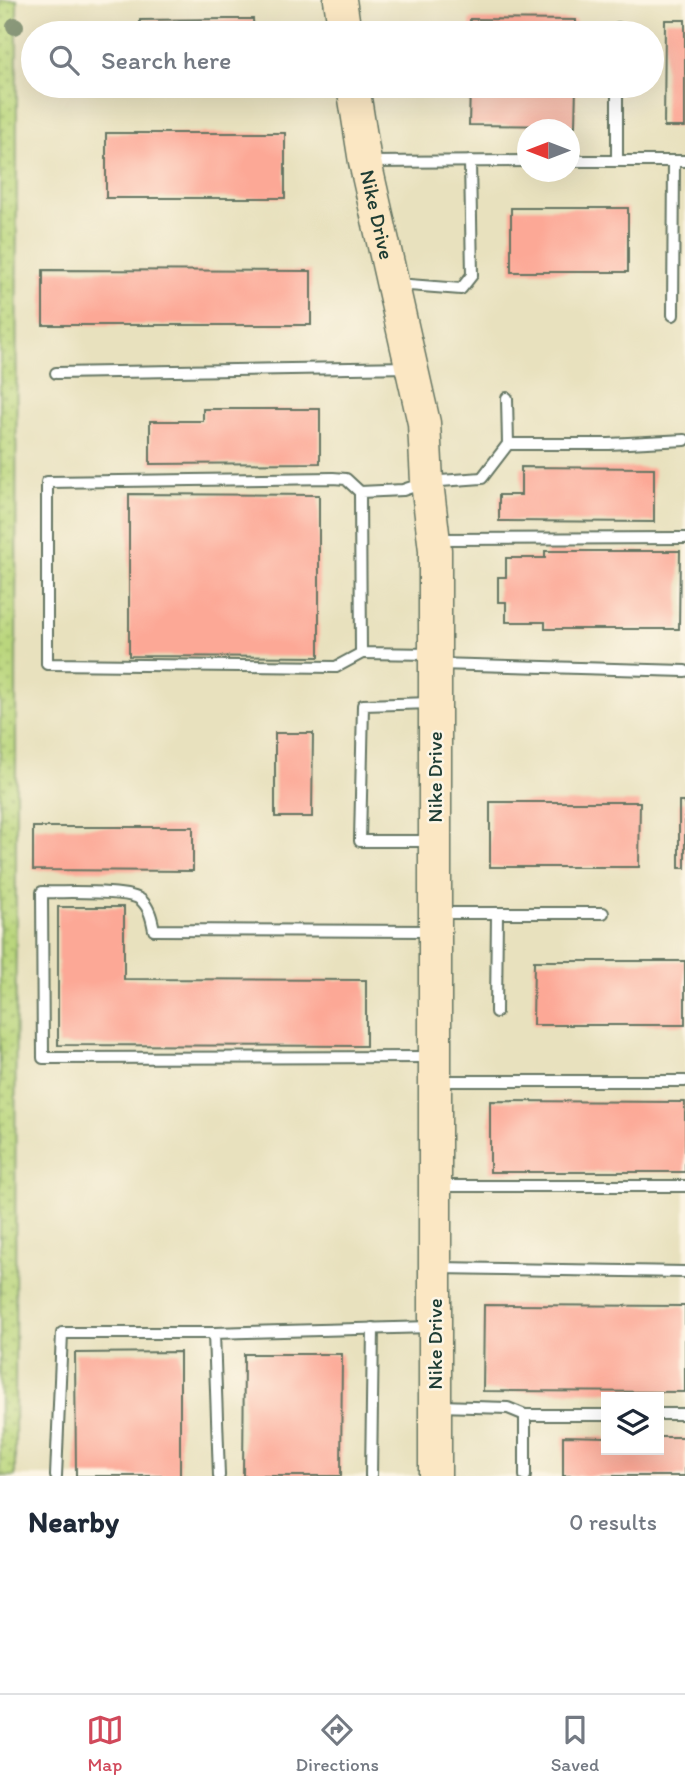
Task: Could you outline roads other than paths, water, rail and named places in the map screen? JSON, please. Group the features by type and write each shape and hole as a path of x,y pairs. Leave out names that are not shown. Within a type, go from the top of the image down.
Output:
{"street":[{"path":"341,0 344,21"},
{"name":"Nike Drive","path":"355,98 365,162 424,424 434,540 435,1476"}],"lane":[{"path":"617,98 617,161"},
{"path":"393,284 461,289 472,275 470,161"},
{"path":"365,162 517,161"},
{"path":"580,161 679,161 673,315"},
{"path":"56,373 412,367"},
{"path":"507,398 508,444 482,478 427,482 402,490 360,492 346,479 333,478 47,482 47,664 336,667 362,653 685,671"},
{"path":"508,444 609,444 685,440"},
{"path":"360,492 362,653"},
{"path":"434,540 685,538"},
{"path":"435,703 363,705 360,841 435,841"},
{"path":"603,912 497,913 435,922 154,930 149,909 140,898 125,894 42,892 44,1058 435,1069 685,1081"},
{"path":"496,1013 497,913"},
{"path":"435,1186 685,1186"},
{"path":"435,1268 685,1272"},
{"path":"56,1476 62,1334 435,1327"},
{"path":"371,1476 373,1328"},
{"path":"214,1333 219,1476"},
{"path":"435,1406 508,1408 526,1415 601,1415"},
{"path":"664,1415 685,1414"},
{"path":"525,1476 526,1415"}]}
